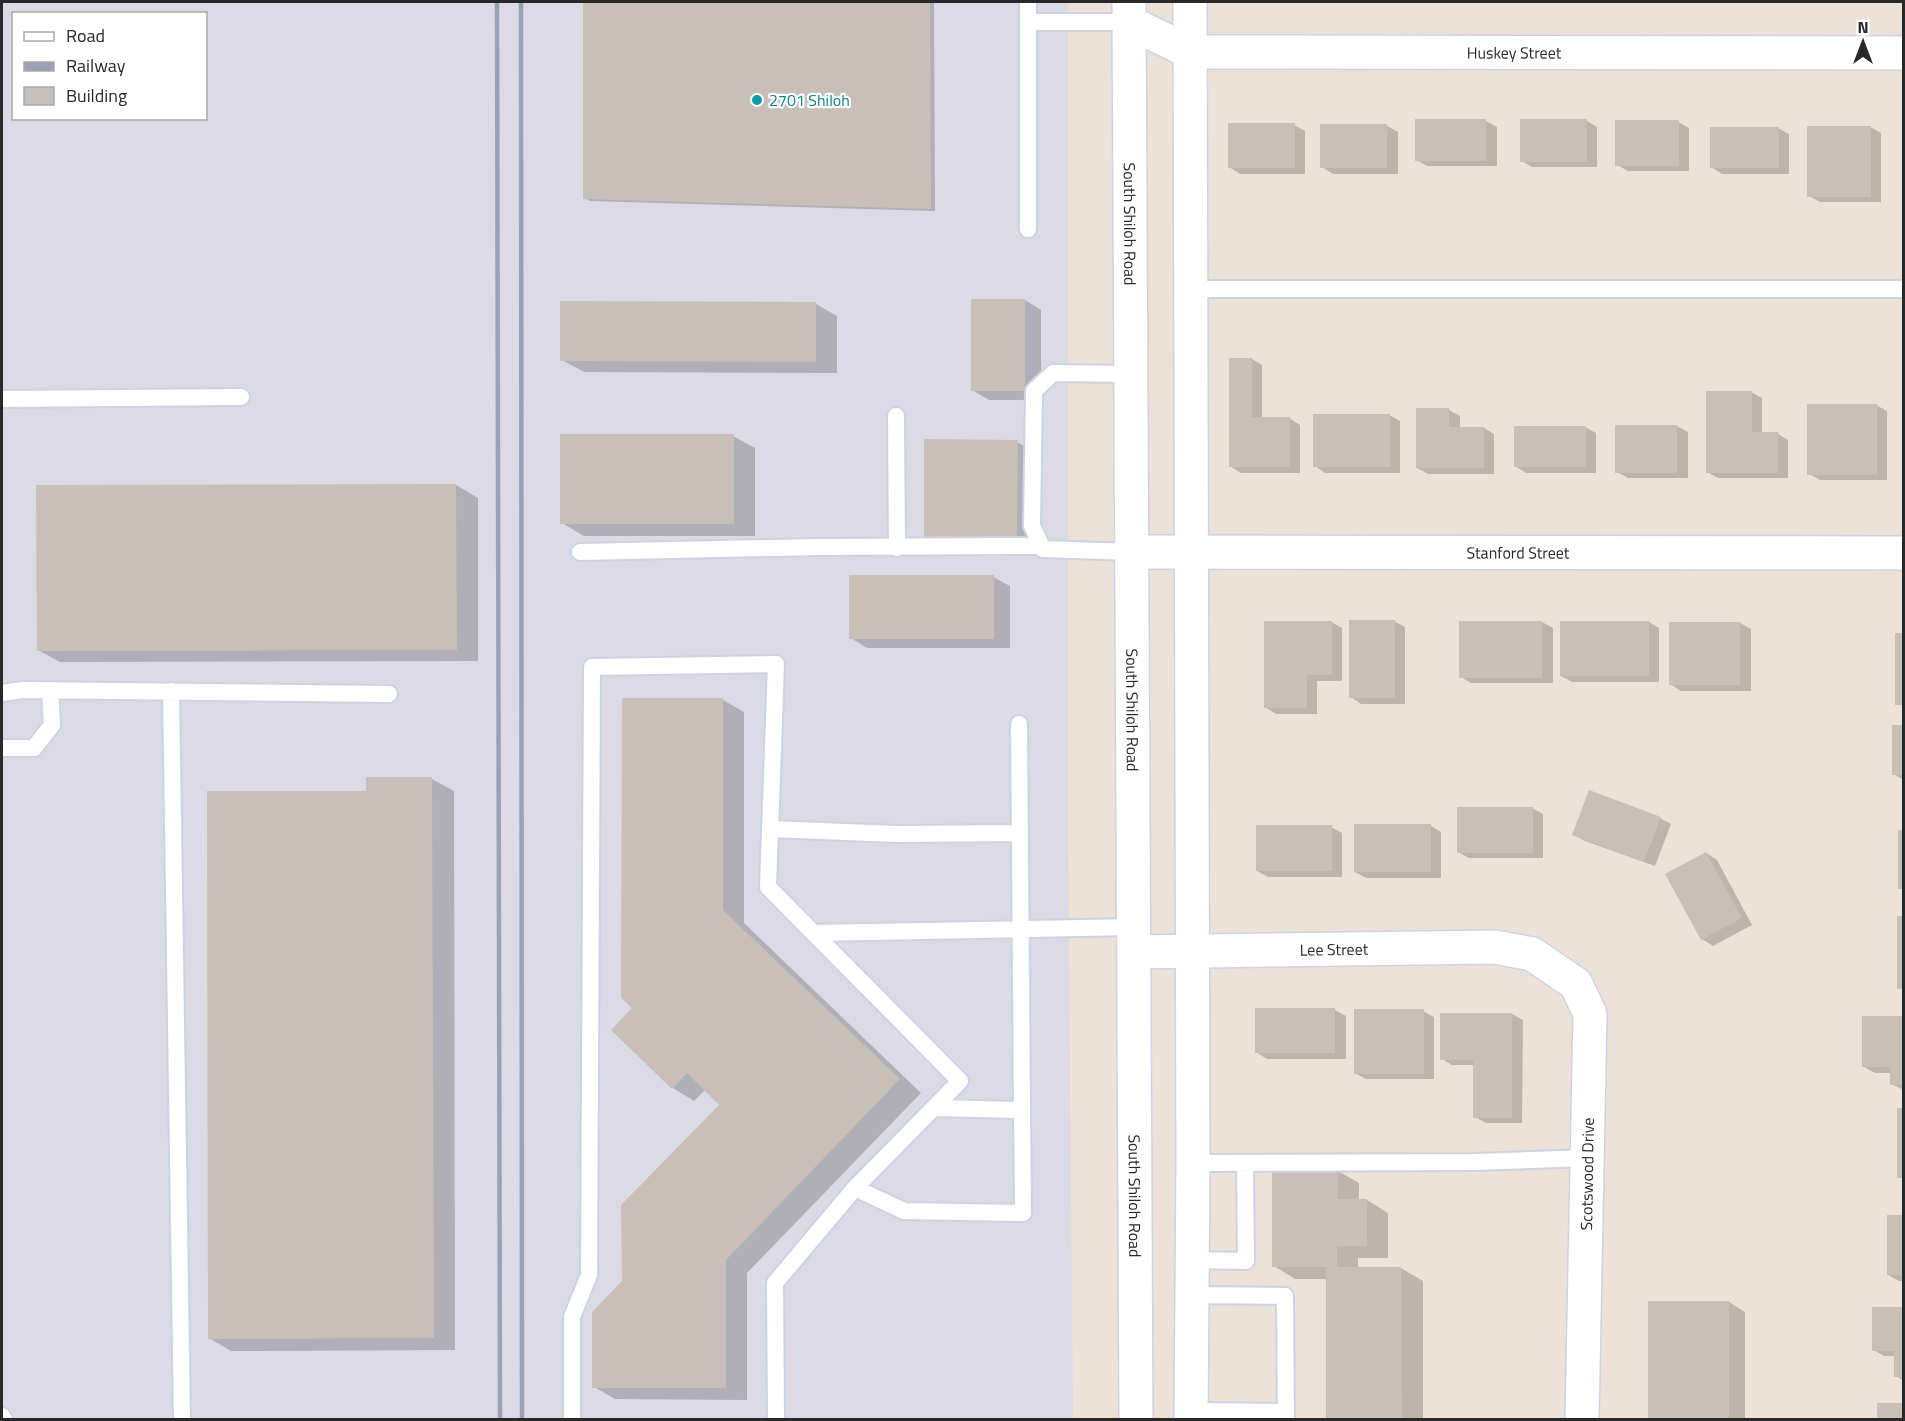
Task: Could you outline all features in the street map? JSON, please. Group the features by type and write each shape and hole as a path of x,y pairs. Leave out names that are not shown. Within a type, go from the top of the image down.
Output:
{"main road":[{"path":"1190,2 1191,1415"},
{"name":"Huskey Street","path":"1129,12 1190,52 1904,53"},
{"name":"South Shiloh Road","path":"1129,12 1136,1419"},
{"name":"Stanford Street","path":"1132,552 1904,553"},
{"name":"Lee Street","path":"1134,940 1191,950 1495,948 1532,954"},
{"name":"Scotswood Drive","path":"1532,954 1576,984 1590,1014 1582,1419"}],"lane":[{"path":"1028,2 1028,229"},
{"path":"1028,22 1129,12"},
{"path":"1191,289 1904,289"},
{"path":"1131,374 1053,373 1035,391 1032,526 1043,549 1132,552"},
{"path":"2,399 241,397"},
{"path":"896,416 897,548"},
{"path":"580,552 817,547 1042,546"},
{"path":"572,1419 572,1317 589,1275 592,667 776,664 768,887 960,1081 855,1188 775,1283 776,1419"},
{"path":"2,748 34,748 52,725 50,690"},
{"path":"2,693 50,690 389,694"},
{"path":"171,691 182,1419"},
{"path":"855,1188 904,1211 1023,1212 1019,724"},
{"path":"770,829 897,834 1020,832"},
{"path":"814,933 1021,930 1134,940"},
{"path":"935,1108 1022,1110"},
{"path":"1192,1163 1475,1162 1587,1158"},
{"path":"1192,1260 1246,1261 1245,1163"},
{"path":"1191,1295 1285,1296 1286,1416 1191,1415"}],"shaded area":[{"path":"2,2 1068,2 1068,811 1073,1419 2,1420"}],"building":[{"name":"2701 Shiloh","path":"583,2 930,2 931,209 583,199"},
{"path":"1415,119 1486,119 1486,161 1415,161"},
{"path":"1520,119 1587,119 1587,162 1520,162"},
{"path":"1615,120 1679,120 1679,166 1615,166"},
{"path":"1228,123 1295,123 1295,168 1228,168"},
{"path":"1320,124 1387,124 1387,168 1320,168"},
{"path":"1807,126 1871,126 1871,197 1807,197"},
{"path":"1710,127 1779,127 1779,168 1710,168"},
{"path":"971,299 1025,299 1025,391 971,391"},
{"path":"560,301 816,302 816,362 560,361"},
{"path":"1229,358 1252,358 1252,417 1290,417 1290,467 1229,467"},
{"path":"1706,391 1752,391 1752,432 1778,432 1778,473 1706,473"},
{"path":"1807,404 1877,404 1877,475 1807,475"},
{"path":"1416,408 1449,408 1449,427 1484,427 1484,468 1416,468"},
{"path":"1313,414 1390,414 1390,467 1313,467"},
{"path":"1615,425 1677,425 1677,473 1615,473"},
{"path":"1514,426 1586,426 1586,467 1514,467"},
{"path":"560,434 734,434 734,524 560,524"},
{"path":"924,439 1018,440 1017,540 924,539"},
{"path":"456,484 457,650 37,651 36,485"},
{"path":"849,575 994,575 994,639 849,639"},
{"path":"1349,620 1395,620 1395,698 1349,698"},
{"path":"1264,621 1332,621 1332,675 1307,675 1307,708 1264,708"},
{"path":"1459,621 1542,621 1542,678 1459,678"},
{"path":"1560,621 1649,621 1649,676 1560,676"},
{"path":"1669,622 1740,622 1740,685 1669,685"},
{"path":"1895,633 1904,633 1904,705 1895,705"},
{"path":"622,698 723,698 723,910 900,1079 726,1260 726,1388 592,1388 592,1312 622,1281 621,1205 719,1105 687,1073 672,1089 611,1030 632,1008 621,998"},
{"path":"1892,725 1904,725 1904,775 1892,775"},
{"path":"366,777 432,777 434,1338 208,1339 207,791 366,791"},
{"path":"1589,790 1661,817 1644,862 1572,835"},
{"path":"1457,807 1533,807 1533,853 1457,853"},
{"path":"1354,824 1431,824 1431,872 1354,872"},
{"path":"1256,825 1332,825 1332,871 1256,871"},
{"path":"1898,830 1904,830 1904,889 1898,889"},
{"path":"1706,852 1742,918 1701,940 1665,874"},
{"path":"1897,916 1904,916 1904,989 1897,989"},
{"path":"1255,1008 1335,1008 1335,1053 1255,1053"},
{"path":"1354,1009 1424,1009 1424,1074 1354,1074"},
{"path":"1440,1013 1512,1013 1512,1118 1473,1118 1473,1060 1440,1060"},
{"path":"1862,1016 1904,1016 1904,1085 1890,1085 1890,1067 1862,1067"},
{"path":"1897,1108 1904,1108 1904,1178 1897,1178"},
{"path":"1338,1169 1338,1199 1367,1199 1367,1246 1337,1246 1337,1267 1401,1267 1402,1420 1326,1420 1326,1267 1272,1267 1272,1170"},
{"path":"1887,1215 1904,1215 1904,1275 1887,1275"},
{"path":"1648,1301 1729,1301 1729,1420 1648,1420"},
{"path":"1872,1307 1904,1307 1904,1377 1894,1377 1894,1351 1872,1351"},
{"path":"1877,1403 1904,1403 1904,1420 1877,1420"}],"railway":[{"path":"497,2 500,1420"},
{"path":"521,2 522,1420"}],"place":[{"name":"2701 Shiloh","path":"757,100"}]}
